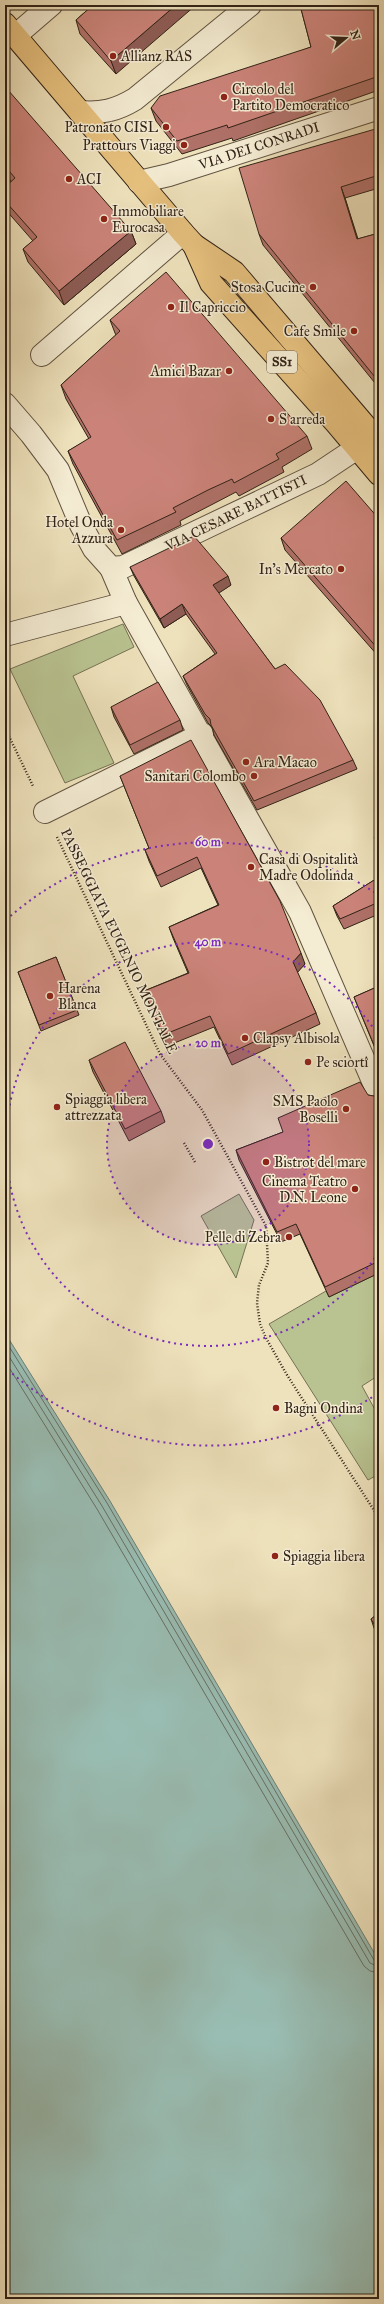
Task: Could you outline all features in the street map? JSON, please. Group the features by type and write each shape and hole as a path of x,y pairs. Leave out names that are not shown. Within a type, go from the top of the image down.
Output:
{"main road":[{"name":"SS1","path":"10,30 188,239 234,272 379,442"},
{"name":"SS1","path":"188,239 211,283 379,474"}],"street":[{"path":"10,30 51,5"},
{"path":"80,112 95,113 118,109 135,99 250,5"},
{"name":"VIA DEI CONRADI","path":"138,182 169,175 379,108"},
{"path":"42,355 188,239"},
{"path":"5,404 32,434 58,470 81,525 94,549 111,568 126,603 202,734 300,912 374,1071 379,1095"},
{"name":"VIA CESARE BATTISTI","path":"111,568 123,567 318,474 357,448"},
{"path":"5,635 126,603"},
{"path":"46,812 202,734"}],"path":[{"name":"PASSEGGIATA EUGENIO MONTALE","path":"5,728 160,1054 202,1110 266,1226 268,1263 259,1285 257,1303 260,1324 263,1331 287,1375 379,1518"},
{"path":"184,1143 195,1162"}],"green space":[{"path":"123,624 134,647 73,676 114,763 65,783 10,669"},
{"path":"239,1194 254,1220 236,1278 201,1216"},
{"path":"379,1273 379,1375 362,1386 379,1417 379,1474 368,1480 269,1324 326,1291 329,1297"}],"water":[{"path":"5,1333 110,1501 379,1961 379,2299 5,2299"}],"building":[{"path":"93,5 176,5 111,61 76,20"},
{"path":"300,5 374,5 379,24 379,76 228,128 227,125 177,141 151,108 160,96 311,47"},
{"path":"8,90 131,231 59,291 23,249 37,237 5,201 5,187 15,178 5,166 5,93"},
{"path":"379,128 379,175 341,187 357,239 379,233 379,382 259,234 239,168"},
{"path":"166,272 307,436 276,454 279,459 234,483 232,479 208,490 173,508 176,512 117,540 68,451 91,437 61,385 120,331 110,320"},
{"name":"In's Mercato","path":"346,481 379,519 379,650 281,538"},
{"path":"194,536 228,576 213,585 275,669 285,664 320,700 353,760 254,801 211,725 210,719 205,714 183,676 217,653 182,604 160,619 130,567"},
{"path":"158,682 180,720 130,745 111,707"},
{"path":"191,740 280,901 301,953 293,962 316,1013 228,1054 210,1016 163,1035 144,991 189,973 169,927 219,905 197,857 157,876 145,850 149,848 120,776"},
{"path":"379,835 379,848 374,837"},
{"path":"379,877 379,902 340,919 333,906"},
{"name":"Harena Blanca","path":"56,957 77,1010 39,1025 18,972"},
{"path":"379,986 379,1057 354,997"},
{"path":"125,1042 161,1111 125,1129 89,1060"},
{"path":"360,1082 368,1095 379,1097 379,1261 325,1287 296,1224 277,1232 236,1150 283,1132 278,1118"},
{"path":"379,1613 379,1632 371,1619"}],"place":[{"name":"Allianz RAS","path":"113,56"},
{"name":"Circolo del Partito Democratico","path":"224,97"},
{"name":"Patronato CISL","path":"166,127"},
{"name":"Prattours Viaggi","path":"184,145"},
{"name":"ACI","path":"69,179"},
{"name":"Immobiliare Eurocasa","path":"104,219"},
{"name":"Stosa Cucine","path":"313,287"},
{"name":"Il Capriccio","path":"171,307"},
{"name":"Cafe Smile","path":"354,331"},
{"name":"Amici Bazar","path":"229,371"},
{"name":"S arreda","path":"271,419"},
{"name":"Hotel Onda Azzura","path":"121,530"},
{"name":"In's Mercato","path":"341,569"},
{"name":"Ara Macao","path":"246,762"},
{"name":"Sanitari Colombo","path":"254,776"},
{"name":"Casa di Ospitalità Madre Odolinda","path":"251,867"},
{"name":"Harena Blanca","path":"50,996"},
{"name":"Clapsy Albisola","path":"245,1038"},
{"name":"Pe sciortî","path":"308,1062"},
{"name":"Spiaggia libera attrezzata","path":"57,1107"},
{"name":"SMS Paolo Boselli","path":"346,1109"},
{"name":"Bistrot del mare","path":"266,1162"},
{"name":"Cinema Teatro D.N. Leone","path":"355,1189"},
{"name":"Pelle di Zebra","path":"289,1237"},
{"name":"Bagni Ondina","path":"276,1408"},
{"name":"Spiaggia libera","path":"275,1556"}]}
